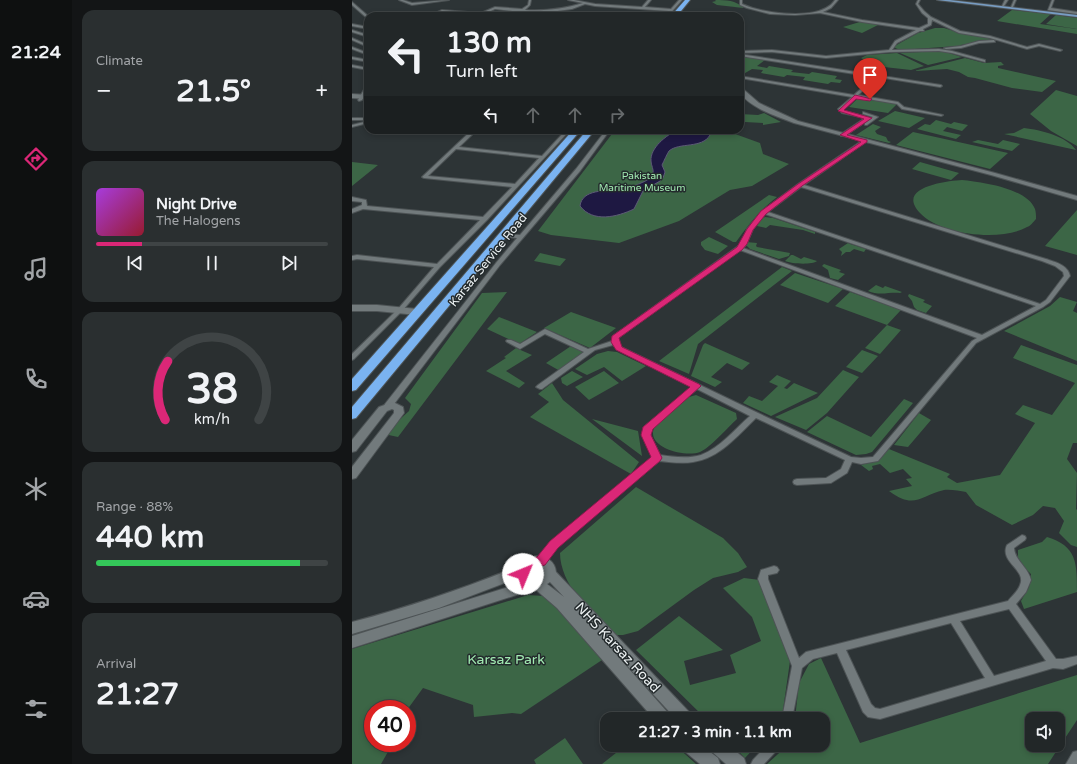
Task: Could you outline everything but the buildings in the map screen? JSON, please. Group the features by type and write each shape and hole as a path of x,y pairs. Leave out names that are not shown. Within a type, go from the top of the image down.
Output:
{"highway":[{"path":"682,6 684,0"},
{"path":"677,12 682,6 691,0"},
{"path":"683,12 691,0"},
{"path":"352,387 574,134"},
{"path":"352,415 588,134"}],"main road":[{"path":"940,0 1077,15"},
{"path":"953,0 1077,15"}],"street":[{"path":"400,0 412,4 448,0"},
{"path":"522,10 529,5 530,0"},
{"path":"569,0 584,4 672,10 680,0"},
{"path":"643,8 650,0"},
{"path":"742,0 741,4 750,8 794,16 827,10 837,0"},
{"path":"919,0 917,4 930,18 959,32 990,38 1027,48 1039,45 1060,50"},
{"path":"1003,5 1007,0"},
{"path":"1012,6 1015,0"},
{"path":"1053,0 1049,9 1077,15"},
{"path":"352,3 364,16"},
{"path":"560,12 584,4"},
{"path":"440,5 442,11 452,12"},
{"path":"486,12 495,8 538,12"},
{"path":"820,12 862,21 923,30"},
{"path":"890,51 896,42 927,27 930,24 930,18"},
{"path":"352,25 364,27"},
{"path":"927,27 934,27"},
{"path":"941,27 949,28"},
{"path":"352,31 364,35"},
{"path":"352,39 364,45"},
{"path":"898,51 917,48 961,47 985,41 999,41"},
{"path":"352,48 364,53"},
{"path":"357,50 364,48"},
{"path":"744,53 749,51 772,50 826,57 890,51 945,51 984,61"},
{"path":"744,54 940,86"},
{"path":"352,58 364,60"},
{"path":"352,66 364,68"},
{"path":"842,108 877,76"},
{"path":"744,78 898,103 903,108 941,115"},
{"path":"744,94 770,111 804,124 994,174 1077,198"},
{"path":"352,96 363,98"},
{"path":"352,100 363,98"},
{"path":"842,108 876,117 845,136"},
{"path":"842,108 840,111 869,118 845,136"},
{"path":"352,119 364,119"},
{"path":"352,126 364,123"},
{"path":"471,134 424,177 516,186"},
{"path":"352,358 400,310 438,266 564,134"},
{"name":"Karsaz Service Road","path":"388,406 498,264 578,170 605,134"},
{"path":"800,185 1057,264 1066,271 1067,276 1048,301 974,342 875,459 861,461 849,459 754,415 619,348 615,342 615,337 739,248 743,244 750,229 764,212 800,185 865,141"},
{"path":"455,148 544,156"},
{"path":"352,199 364,201 365,205 363,207"},
{"path":"352,211 363,207 485,218"},
{"path":"764,212 1041,306"},
{"path":"502,235 520,238"},
{"path":"739,248 981,337"},
{"path":"352,258 357,257 438,266"},
{"path":"352,308 417,312"},
{"path":"509,341 520,347 545,331 589,352"},
{"path":"540,387 589,352 615,342"},
{"path":"657,458 646,435 648,427 696,386"},
{"path":"352,448 383,409 388,406 396,406 399,409 399,412 352,475"},
{"path":"352,642 472,598 524,570 530,563 541,561 554,544 657,458 694,460 706,457 714,452 754,415"},
{"path":"797,482 828,481 844,471 849,459"},
{"path":"797,666 810,655 1002,605 1011,604 1027,581 1025,574 1012,559 1009,553 1010,547 1022,538"},
{"path":"352,628 403,614 537,583 542,581 550,574 549,566 541,561"},
{"path":"524,570 524,578 527,582 537,583 562,604 658,712"},
{"path":"774,570 764,573 763,579 797,666 788,712"},
{"name":"NHS Karsaz Road","path":"550,574 679,712"},
{"path":"1011,604 1054,663"},
{"path":"953,619 992,681"},
{"path":"840,648 867,708 872,713 880,714 1054,663 1063,664 1077,660"},
{"path":"697,752 712,764"},
{"path":"724,752 738,764"},
{"path":"757,764 768,752"},
{"path":"1072,764 1077,756"}],"green space":[{"path":"715,0 731,1 744,8 717,5 712,2 716,1"},
{"path":"1012,10 1051,14 1040,24 1077,29 1077,34 997,21"},
{"path":"1056,15 1077,18 1077,29 1046,24"},
{"path":"863,21 880,24 862,33 843,27"},
{"path":"935,28 944,28 995,39 961,45 962,46 900,50 893,47 918,33"},
{"path":"942,51 962,57 928,65 900,53"},
{"path":"897,53 924,66 911,70 875,66 861,58 867,55"},
{"path":"744,57 765,60 757,66 767,68 769,66 793,70 791,72 809,74 812,72 837,76 835,79 842,80 840,83 831,82 828,84 803,80 805,77 787,75 784,77 761,73 763,70 752,69 744,74"},
{"path":"965,58 984,63 1001,62 1004,65 998,66 998,68 1056,81 1042,92 1012,88 968,77 959,72 947,69 914,71"},
{"path":"1056,90 1077,96 1077,146 1051,131 1030,114"},
{"path":"858,98 897,104 888,113 849,107"},
{"path":"895,111 925,118 909,128 878,121"},
{"path":"764,113 781,122 763,125 763,123 745,122 744,124 744,114 758,115"},
{"path":"936,120 951,124 954,122 968,125 962,131 947,127 943,131 961,135 956,139 917,129 925,124 930,125"},
{"path":"873,124 881,127 875,131 877,134 886,137 888,141 891,142 889,143 856,135"},
{"path":"1024,128 1053,134 1072,145 1076,150 1004,134 1014,133"},
{"path":"913,132 1008,153 990,169 896,145"},
{"name":"Pakistan Maritime Museum","path":"612,134 735,134 760,143 763,154 789,164 752,186 730,190 679,221 619,243 551,235 538,231"},
{"path":"978,140 998,144 1003,140 1020,144 1012,151 972,142"},
{"path":"352,162 378,165 352,186"},
{"path":"920,162 959,173 951,180 912,169"},
{"path":"962,180 1003,187 1023,196 1035,209 1036,219 1030,226 1016,232 987,235 971,234 942,227 929,221 920,213 914,204 914,197 918,191 926,187"},
{"path":"769,195 777,197 765,207 736,242 733,242 715,232"},
{"path":"1077,210 1077,255 1045,246"},
{"path":"765,217 773,218 815,232 815,234 803,230 770,225 766,228 757,226 759,220"},
{"path":"709,237 728,246 718,254 705,250 701,245 701,242"},
{"path":"746,242 757,243 757,247 790,253 789,256 779,259 750,249 746,245"},
{"path":"848,243 866,249 864,252 854,249 841,256 842,252 839,249"},
{"path":"540,253 566,259 560,266 534,261"},
{"path":"791,255 801,259 804,257 817,261 802,264 785,261"},
{"path":"824,264 841,270 839,272 845,274 838,280 830,278 828,270 822,266"},
{"path":"782,267 792,271 698,344 689,374 659,361"},
{"path":"795,273 843,289 828,303 780,285"},
{"path":"876,285 883,288 885,286 902,292 880,294 868,291"},
{"path":"507,292 398,437 384,434 409,411 411,404 405,398 482,293"},
{"path":"850,292 901,310 887,325 835,306"},
{"path":"909,294 925,300 923,302 932,306 926,313 917,310 908,296"},
{"path":"1060,297 1077,302 1073,311 1077,313 1077,361 1004,331 1050,306"},
{"path":"571,312 616,328 590,348 544,328"},
{"path":"499,317 537,332 519,344 487,329"},
{"path":"887,325 901,330 880,354 865,348"},
{"path":"705,343 750,363 742,370 727,363 711,377 722,382 715,387 691,376"},
{"path":"1021,345 1077,365 1077,443 1073,443 1067,459 1077,473 1077,547 1071,545 1059,533 1064,521 1055,508 1043,506 1033,515 1012,525 976,505 966,492 944,490 917,500 905,500 889,491 912,486 906,479 912,478 903,469 890,473 880,464 872,466 873,469 869,471 861,465 878,460 889,449 950,474 947,477 957,483 1000,475 1035,423 1015,414 1023,405 1052,415 1075,383 1013,358"},
{"path":"571,346 585,353 560,371 546,363"},
{"path":"516,348 532,355 506,371 525,383 519,388 486,371 506,358 504,357"},
{"path":"862,350 878,356 862,373 846,367"},
{"path":"608,351 617,352 646,366 622,381 604,367 587,375 575,369 597,354"},
{"path":"843,370 859,377 827,413 806,430 775,417 817,398"},
{"path":"572,371 583,377 567,386 562,383 561,378"},
{"path":"604,371 619,383 589,400 575,387"},
{"path":"777,375 791,381 784,388 787,389 794,383 818,393 771,416 743,403 749,396 762,401 778,386 769,382"},
{"path":"552,383 563,400 639,462 631,474 530,417 549,402 538,394"},
{"path":"696,395 736,413 737,419 714,442 700,452 676,452 659,445 654,439 653,432 656,424 689,397"},
{"path":"904,399 913,403 872,452 856,455 807,432 827,416 871,437"},
{"path":"919,413 931,420 908,447 894,445"},
{"path":"592,419 638,431 642,456"},
{"path":"636,487 723,538 738,553 747,567 738,572 713,578 638,631 623,635 608,635 577,597 570,586 561,564 560,553"},
{"path":"1047,537 1064,545 1070,551 1077,572 1077,592 1024,609 1021,601 1029,587 1031,574 1018,562 1018,550 1042,542"},
{"path":"744,578 760,580 790,661 783,712 699,712 636,650 679,616 723,650 684,661 690,685 736,673 730,655 761,641 752,617 723,588"},
{"name":"Karsaz Park","path":"528,595 544,596 569,618 602,660 521,714 512,713 474,717 473,705 423,688 414,700 364,700 364,752 388,752 381,764 352,764 352,649"},
{"path":"821,658 860,743 1077,675 1077,720 1065,738 1065,712 1025,712 1025,752 1056,752 1048,764 767,764 780,752 830,752 830,712 796,712 799,683 809,664"},
{"path":"565,738 583,764 536,764 534,760"},
{"path":"617,752 683,752 696,764 602,764"},
{"path":"739,752 751,752 745,758"}],"shaded area":[{"path":"669,135 710,135 702,142 673,148 669,151 662,165 665,172 663,178 643,191 634,209 613,216 598,217 585,211 580,206 585,196 595,192 627,189 648,179 653,173 651,156 653,151 660,142"}],"route":[{"path":"523,574 526,566 530,563 541,561 554,544 657,458 646,435 648,427 696,386 619,348 615,342 615,337 739,248 743,244 750,229 764,212 800,185 865,141 843,135 869,118 843,112 840,111 840,109 855,97 870,99"}]}
